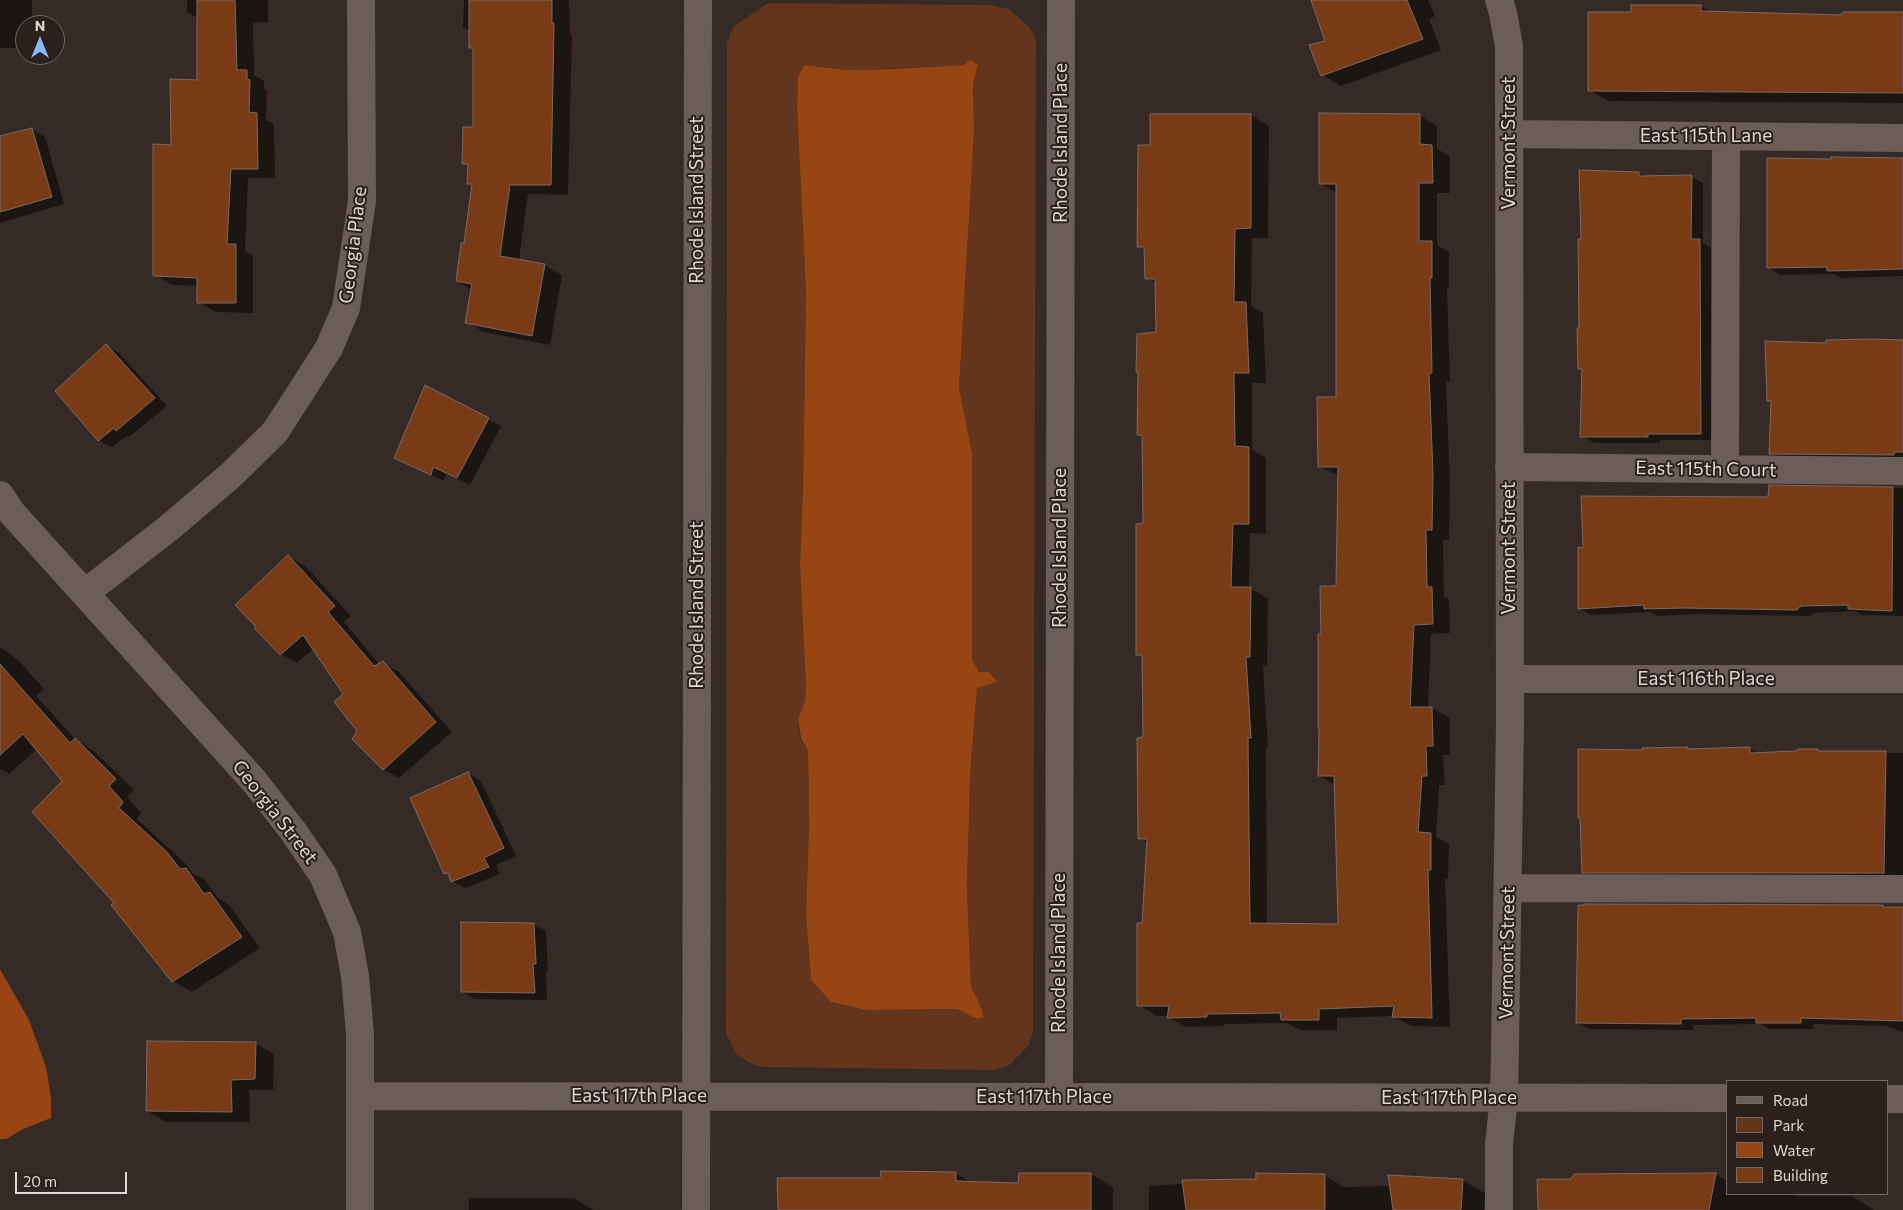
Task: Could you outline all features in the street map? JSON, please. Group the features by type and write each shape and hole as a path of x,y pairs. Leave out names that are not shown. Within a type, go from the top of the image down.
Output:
{"street":[{"name":"Georgia Place","path":"85,593 170,527 231,475 275,432 329,348 346,308 362,201 361,0"},
{"name":"Rhode Island Street","path":"696,1210 698,0"},
{"name":"Rhode Island Place","path":"1059,1097 1061,0"},
{"name":"Vermont Street","path":"1499,0 1509,46 1510,134 1508,888 1504,1098 1499,1144 1499,1210"},
{"name":"East 115th Lane","path":"1510,134 1903,138"},
{"path":"1725,469 1726,136"},
{"name":"East 115th Court","path":"1509,467 1903,471"},
{"name":"Georgia Street","path":"0,495 12,514 254,781 294,832 323,875 347,932 355,976 360,1034 360,1210"},
{"name":"East 116th Place","path":"1510,679 1903,679"},
{"path":"1508,888 1903,889"},
{"name":"East 117th Place","path":"361,1096 1726,1098"},
{"path":"1888,1099 1903,1099"}],"green space":[{"path":"768,3 990,5 1009,9 1030,28 1036,40 1033,1032 1029,1045 1008,1066 993,1070 764,1067 752,1064 736,1054 726,1033 727,43 733,27","holes":["804,65 846,70 978,65 973,84 974,132 959,388 972,453 972,659 979,672 997,682 977,688 970,776 967,888 971,987 978,1000 983,1017 977,1019 957,1009 867,1010 831,1002 811,980 806,914 809,826 808,751 800,738 798,719 805,701 806,688 800,565 806,293 797,106 798,77"]}],"water":[{"path":"970,60 978,65 973,84 974,132 959,388 972,453 972,659 979,672 989,672 997,682 977,688 970,776 967,888 971,987 984,1017 977,1019 957,1009 867,1010 831,1002 811,980 806,914 809,826 808,751 801,738 798,719 805,701 806,688 800,565 806,293 797,106 798,77 804,65 846,70 892,69 964,65"},
{"path":"0,969 29,1020 46,1067 51,1097 51,1118 23,1129 6,1139 0,1139"}],"building":[{"path":"197,0 235,0 237,70 247,70 247,79 250,80 249,112 257,113 258,169 231,169 227,244 236,244 236,303 197,303 197,278 153,276 153,144 171,145 170,79 197,80"},
{"path":"469,0 552,0 552,23 554,23 551,185 510,185 500,256 545,264 532,336 465,323 472,284 456,281 461,243 464,243 472,184 467,184 468,164 462,164 463,127 473,127 473,48 469,48"},
{"path":"1311,0 1407,0 1423,39 1321,76 1309,45 1325,41"},
{"path":"1631,5 1701,5 1701,11 1841,15 1843,12 1903,12 1903,93 1588,91 1588,12 1631,12"},
{"path":"1319,113 1420,114 1420,144 1432,145 1433,183 1419,183 1419,241 1432,241 1432,278 1430,278 1432,373 1429,373 1433,474 1432,530 1426,530 1427,587 1432,587 1433,624 1414,625 1410,707 1432,707 1433,746 1426,746 1427,776 1422,776 1418,832 1431,833 1431,870 1428,870 1432,1018 1392,1017 1394,1006 1319,1009 1319,1020 1281,1020 1280,1013 1207,1014 1207,1017 1167,1018 1169,1006 1137,1006 1137,923 1142,923 1147,839 1138,839 1137,738 1143,737 1142,655 1136,655 1136,524 1143,523 1142,435 1137,435 1137,334 1156,332 1155,279 1145,279 1144,247 1137,247 1138,145 1150,145 1150,114 1251,114 1251,228 1235,229 1234,302 1246,302 1249,373 1234,373 1235,446 1249,447 1249,524 1233,524 1231,587 1251,587 1250,657 1246,657 1251,738 1248,738 1250,923 1338,924 1334,776 1318,776 1318,634 1321,634 1320,586 1336,586 1338,467 1318,467 1317,397 1336,397 1336,184 1319,184"},
{"path":"32,128 52,197 0,212 0,136"},
{"path":"1831,157 1903,158 1903,269 1827,271 1827,267 1767,268 1767,158 1831,159"},
{"path":"1579,170 1639,172 1639,176 1692,175 1691,239 1700,239 1701,434 1648,434 1648,437 1580,437 1582,369 1578,369 1577,328 1579,328 1578,239 1581,239"},
{"path":"1826,340 1903,340 1903,452 1894,452 1894,455 1769,454 1771,401 1767,401 1765,341 1826,343"},
{"path":"106,344 155,398 116,431 114,428 98,441 55,391"},
{"path":"425,385 489,418 457,478 433,467 431,475 394,458"},
{"path":"1769,485 1893,487 1892,611 1848,609 1848,605 1801,606 1797,610 1644,609 1644,605 1578,609 1578,547 1583,548 1581,496 1768,497"},
{"path":"288,555 335,606 328,612 374,666 383,661 436,722 383,770 352,739 357,731 334,702 343,694 303,635 280,655 235,605"},
{"path":"0,664 70,743 75,738 116,779 109,786 123,802 119,808 167,852 180,869 186,868 204,894 210,892 242,937 172,982 111,905 114,903 32,812 62,781 23,734 0,755"},
{"path":"1687,747 1687,749 1750,747 1750,753 1795,751 1798,749 1818,749 1818,751 1886,751 1884,873 1582,873 1580,818 1578,818 1578,749 1642,750 1642,748"},
{"path":"468,772 504,848 484,858 489,867 451,882 448,873 444,874 410,798"},
{"path":"1578,905 1883,905 1883,907 1903,907 1903,1021 1801,1018 1801,1023 1756,1023 1756,1018 1681,1019 1681,1024 1576,1023"},
{"path":"461,922 534,923 536,964 533,964 535,993 461,992"},
{"path":"147,1041 256,1042 255,1079 231,1080 232,1112 146,1111"},
{"path":"881,1171 956,1172 956,1181 1018,1183 1019,1173 1091,1173 1091,1210 778,1210 777,1178 880,1178"},
{"path":"1256,1173 1325,1174 1325,1210 1186,1210 1182,1180 1256,1179"},
{"path":"1716,1173 1709,1210 1538,1210 1537,1179 1571,1179 1574,1174"},
{"path":"1388,1175 1463,1179 1461,1210 1393,1210"}]}
